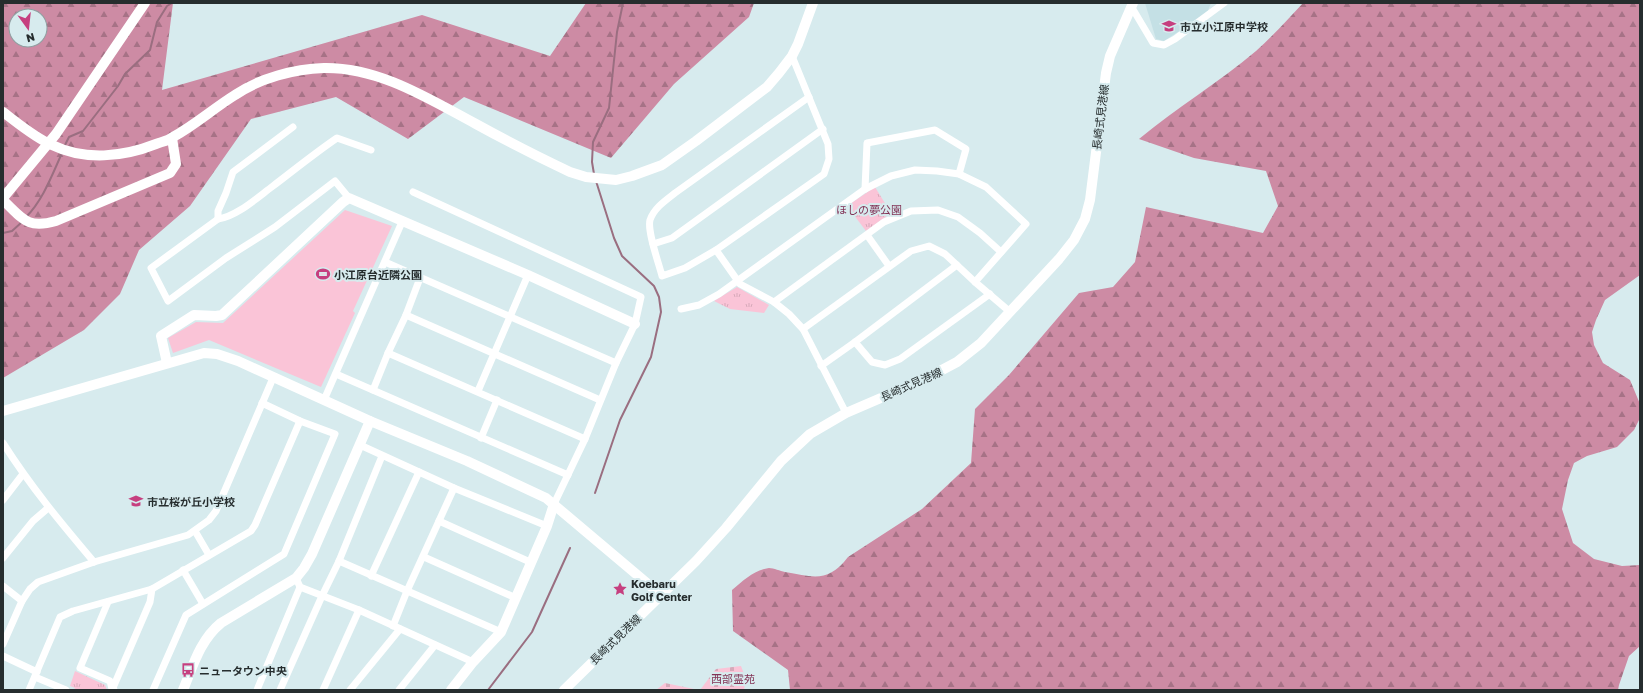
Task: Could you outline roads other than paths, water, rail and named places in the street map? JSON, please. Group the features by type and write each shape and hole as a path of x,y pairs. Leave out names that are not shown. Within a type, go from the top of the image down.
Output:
{"street":[{"path":"145,3 56,134 3,199 25,221 38,225 56,221 170,173 176,164 172,138"},
{"path":"3,112 34,135 57,147 90,155 120,154 148,148 172,138 237,93 263,81 308,70 325,68 348,70 364,72 404,86 570,172 586,177 616,180 662,165 716,127 767,87 792,56 805,27 813,3"},
{"path":"1132,5 1153,43 1164,45 1176,39 1224,3"},
{"name":"長崎式見港線","path":"564,690 696,561 726,528 781,461 810,434 846,413 925,379 957,362 981,343 1074,240 1085,219 1090,200 1106,73 1110,56 1132,5"},
{"path":"792,56 823,129 828,144 829,159 824,174 716,250 685,268 662,276 653,244 650,222 654,213 662,202 809,97"},
{"path":"218,218 218,211 233,172 293,127"},
{"path":"653,244 672,238 823,129"},
{"path":"865,189 867,143 935,130 966,149 959,174"},
{"path":"371,150 337,138 251,202 224,218 218,218 151,268 168,301 226,258 275,227 335,181 349,198 528,275 635,324"},
{"path":"681,309 699,305 718,294 865,189 891,176 916,170 937,170 959,174 986,187 1026,224 975,282"},
{"path":"413,192 641,296 635,324 616,363 585,439 554,504 547,526 530,562 501,632 473,662 451,690"},
{"path":"167,363 161,336 194,315 222,315 349,198"},
{"path":"774,302 884,222 911,211 938,210 958,217 980,233 1001,252"},
{"path":"324,400 402,222"},
{"path":"866,235 889,266"},
{"path":"803,329 911,251 929,246 945,254 1009,311"},
{"path":"716,250 740,284 774,302 789,314 803,329 846,413"},
{"path":"385,262 616,363"},
{"path":"821,366 957,265"},
{"path":"478,391 528,275"},
{"path":"373,390 388,353 406,316 420,278"},
{"path":"855,342 872,362 885,365 900,359 990,294"},
{"path":"406,316 600,400"},
{"path":"3,411 204,353 217,354 238,361 370,421 467,461 546,498 661,594"},
{"path":"388,353 585,439"},
{"path":"336,374 568,475"},
{"path":"3,644 22,601 30,589 38,582 94,562 188,535 209,520 216,511 273,378"},
{"path":"481,438 497,400"},
{"path":"153,690 186,615 284,554 335,434 300,421 262,403"},
{"path":"29,690 60,617 73,611 152,588 251,531 255,525 300,421"},
{"path":"183,690 204,641 212,631 296,578 304,568 312,554 370,421"},
{"path":"3,443 23,474 48,508 94,562"},
{"path":"360,445 454,488 547,526"},
{"path":"280,690 339,561 382,456"},
{"path":"371,576 419,472"},
{"path":"3,500 23,474"},
{"path":"350,690 396,627 407,591 424,557 438,521 454,488"},
{"path":"3,558 34,521 48,508"},
{"path":"438,521 530,562"},
{"path":"195,531 209,555"},
{"path":"424,557 516,598"},
{"path":"339,561 501,632"},
{"path":"184,570 203,604"},
{"path":"296,578 300,587 359,610 473,662"},
{"path":"3,586 22,601"},
{"path":"257,690 300,587"},
{"path":"113,690 150,602 152,588"},
{"path":"108,602 80,668 110,681 113,690"},
{"path":"323,690 359,610"},
{"path":"399,690 435,645"},
{"path":"3,656 66,690"}],"waterway":[{"path":"64,147 69,137 83,131 118,86 125,74 150,50 157,22 167,6 172,3"},
{"path":"594,174 592,162 593,142 609,108 617,32 623,3"},
{"path":"26,217 42,195 62,153"},
{"path":"595,493 620,420 651,357 661,312 659,297 654,286 622,256 614,238 596,181"},
{"path":"3,233 12,231 22,222"},
{"path":"488,690 532,632 570,548"}],"place":[{"name":"市立小江原中学校","path":"1169,26"},
{"name":"小江原台近隣公園","path":"323,274"},
{"name":"市立桜が丘小学校","path":"136,501"},
{"name":"Koebaru Golf Center","path":"620,589"},
{"name":"ニュータウン中央","path":"188,670"}],"park label":[{"name":"ほしの夢公園","path":"869,209"},
{"name":"西部霊苑","path":"733,678"}]}
